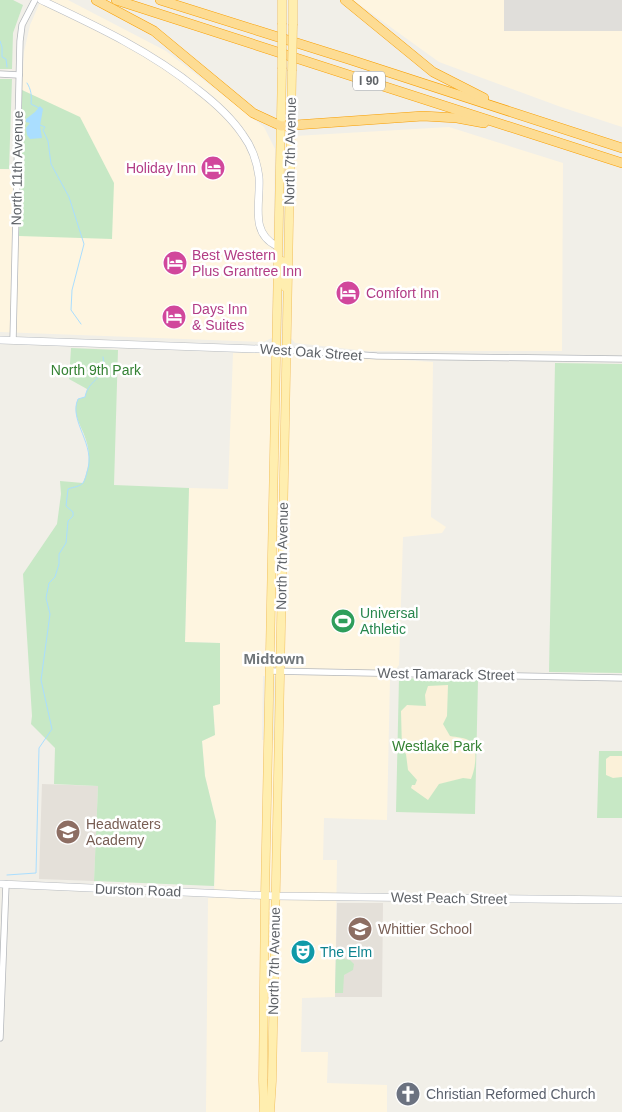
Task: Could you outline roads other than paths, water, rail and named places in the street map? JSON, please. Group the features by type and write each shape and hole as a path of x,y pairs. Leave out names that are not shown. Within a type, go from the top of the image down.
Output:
{"highway":[{"path":"96,0 154,31 253,113 286,126 423,116 457,118 486,123 554,140"},
{"name":"I 90","path":"116,0 622,163"},
{"name":"I 90","path":"160,0 622,148"},
{"path":"345,0 434,72 472,93 552,125"}],"main road":[{"path":"42,0 151,55 213,101 232,121 249,144 257,166 259,178 259,227 264,237 277,246 282,253 282,272 288,299"},
{"name":"North 7th Avenue","path":"270,1112 289,247 286,126 282,69 282,0"},
{"name":"North 7th Avenue","path":"264,1112 265,895 277,246 279,180 292,71 293,0"},
{"path":"279,180 282,200 282,240 289,247"},
{"name":"West Oak Street","path":"0,340 287,350"},
{"name":"Durston Road","path":"3,884 276,896"},
{"name":"West Peach Street","path":"276,896 622,900"}],"street":[{"name":"North 11th Avenue","path":"13,340 20,41 22,25 35,0"},
{"path":"0,74 19,75"},
{"name":"West Oak Street","path":"287,350 377,356 622,359"},
{"name":"West Tamarack Street","path":"269,671 622,678"},
{"path":"0,1038 3,884"}],"water":[{"path":"40,106 43,109 40,126 42,138 30,139 26,128 30,123 26,122 26,119"}],"waterway":[{"path":"0,41 2,57 6,59 7,67"},
{"path":"27,83 31,93 31,104 39,108"},
{"path":"40,125 45,127 43,130 48,141 51,164 69,197 84,244 72,290 71,310 81,324"},
{"path":"7,875 36,873 39,748 52,729 41,680 50,614 46,598 49,583 55,577 59,564 59,554 66,543 68,521 73,516 73,512 66,506 68,489 83,483 89,462 76,407 78,399 85,397 87,390 101,374 104,365 103,357"}],"place":[{"name":"Holiday Inn","path":"213,168"},
{"name":"Best Western Plus Grantree Inn","path":"175,263"},
{"name":"Comfort Inn","path":"348,293"},
{"name":"Days Inn & Suites","path":"174,317"},
{"name":"Universal Athletic","path":"343,621"},
{"name":"Headwaters Academy","path":"68,832"},
{"name":"Whittier School","path":"360,929"},
{"name":"The Elm","path":"303,952"},
{"name":"Christian Reformed Church","path":"408,1094"}],"district":[{"name":"Midtown","path":"274,658"}],"park label":[{"name":"North 9th Park","path":"96,370"},
{"name":"Westlake Park","path":"437,746"}]}
